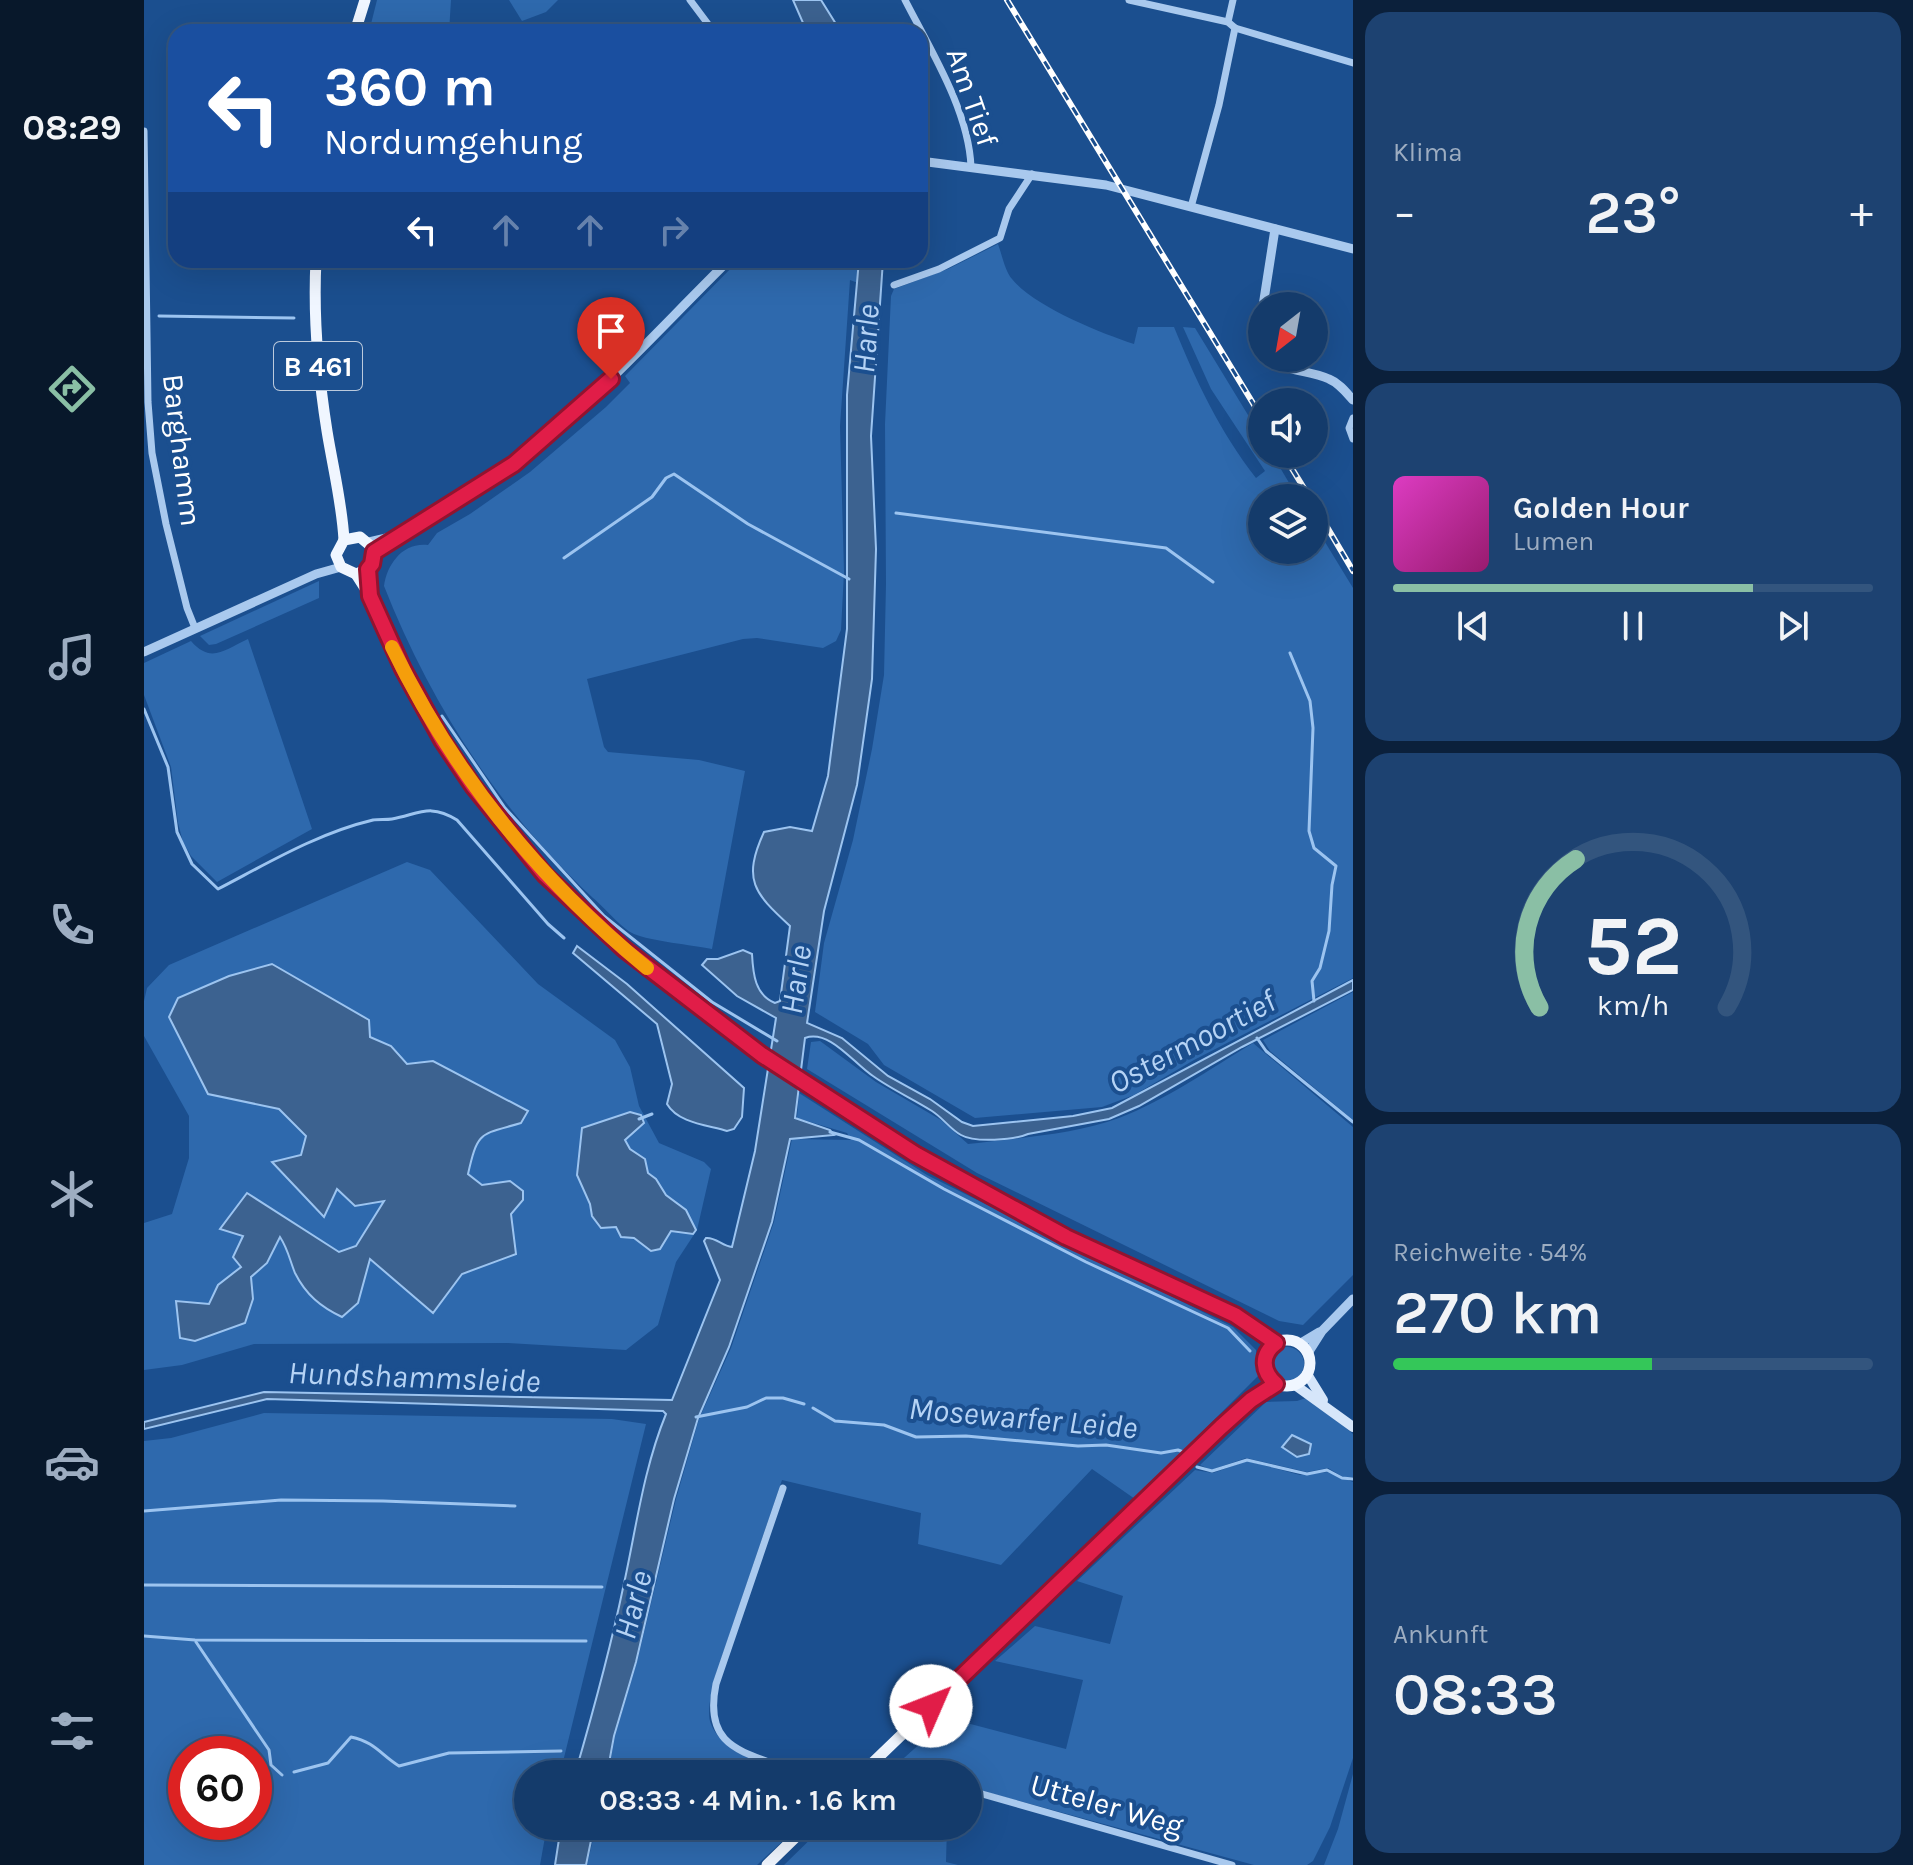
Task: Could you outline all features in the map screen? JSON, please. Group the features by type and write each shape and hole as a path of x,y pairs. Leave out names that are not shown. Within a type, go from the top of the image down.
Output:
{"main road":[{"path":"358,24 365,0"},
{"name":"B 461","path":"316,268 318,368 334,472 350,538"},
{"path":"362,572 372,564 371,547 350,538 338,561 362,572 411,685 442,740 473,786 528,855 585,915 624,949 762,1055 964,1182 1066,1237 1235,1315 1272,1347"},
{"path":"1276,1384 1267,1374 1264,1362 1272,1347 1288,1340 1303,1349 1310,1360 1307,1374 1295,1385"},
{"path":"1251,1400 1267,1374"},
{"path":"1307,1374 1326,1405"},
{"path":"876,1760 1251,1400 1276,1384 1295,1385 1353,1427"},
{"path":"767,1865 793,1840"}],"street":[{"path":"690,0 708,24"},
{"name":"Am Tief","path":"905,0 917,24"},
{"path":"1129,0 1228,22 1235,28 1353,63"},
{"path":"1228,22 1233,0"},
{"path":"1191,207 1219,105 1235,28"},
{"name":"Am Tief","path":"928,45 950,88 970,151 971,167"},
{"name":"Barghamm","path":"144,131 145,336 156,482 187,608 195,628"},
{"path":"928,162 1032,174 1122,189 1353,249"},
{"path":"894,285 939,269 1000,238 1009,209 1032,174"},
{"path":"1265,292 1275,229"},
{"path":"371,547 398,535 484,485 537,447 611,379 721,268"},
{"path":"1302,372 1334,382 1353,400"},
{"path":"1353,418 1349,428 1353,439"},
{"path":"144,652 316,574 338,561"},
{"path":"1303,1349 1353,1299"},
{"path":"763,1760 723,1738 714,1723 712,1712 716,1684 783,1488"},
{"name":"Utteler Weg","path":"982,1794 1232,1865"}],"shaded area":[{"path":"377,0 451,0 450,24 371,24"},
{"path":"509,0 558,0 546,12 522,21"},
{"path":"998,244 1012,279 1036,299 1069,318 1134,344 1138,327 1174,327 1210,406 1248,468 1256,478 1265,471 1263,468 1280,468 1290,484 1248,484 1248,564 1328,564 1328,547 1353,588 1353,978 1194,1060 1134,1095 1102,1107 975,1118 884,1065 868,1044 815,1012 824,943 853,840 884,675 885,424 891,296 894,289 948,269"},
{"path":"731,268 859,268 858,283 850,280 840,426 844,572 841,630 836,641 823,648 757,638 743,639 587,679 604,747 608,752 699,760 745,771 712,949 634,934 559,865 498,792 471,754 423,672 384,586 398,556 411,547 428,545 437,533 530,472 630,383 625,376"},
{"path":"1183,327 1195,328 1248,415 1248,445 1211,389"},
{"path":"319,581 319,598 216,644 209,645 200,636"},
{"path":"248,639 312,829 217,882 191,856 183,842 171,767 144,695 144,663 191,641 205,652 218,653"},
{"path":"407,862 430,870 538,984 615,1040 630,1067 639,1106 659,1143 704,1162 711,1169 697,1230 676,1262 658,1325 626,1350 508,1343 254,1344 182,1365 144,1370 144,1223 172,1214 189,1158 189,1116 144,1036 147,988 169,965"},
{"path":"1353,992 1353,1120 1270,1051 1263,1040"},
{"path":"820,1041 876,1082 941,1120 968,1144 1064,1132 1119,1118 1171,1093 1253,1043 1353,1127 1353,1275 1303,1325 1279,1321 977,1173 807,1069 811,1042"},
{"path":"799,1093 927,1175 1233,1327 1256,1350 1258,1376 1135,1499 1092,1469 1001,1565 918,1544 921,1513 782,1480 714,1680 710,1702 709,1714 716,1733 734,1749 757,1760 611,1760 699,1419 731,1348 774,1222 792,1139 851,1140 847,1133 797,1118"},
{"path":"1287,1347 1299,1352 1304,1364 1299,1376 1287,1381 1275,1376 1270,1364 1275,1352"},
{"path":"1309,1397 1353,1434 1353,1477 1343,1477 1328,1468 1307,1472 1246,1458 1211,1470 1200,1465 1266,1402 1297,1401"},
{"path":"264,1413 612,1419 646,1424 563,1760 514,1760 514,1840 544,1840 540,1865 144,1865 144,1441 171,1438"},
{"path":"1247,1461 1300,1475 1328,1472 1353,1482 1353,1758 1330,1827 1313,1861 1307,1865 1254,1865 982,1791 982,1760 902,1760 932,1733 944,1717 1066,1749 1083,1680 995,1661 1035,1626 1110,1644 1123,1596 1077,1581 1195,1470 1213,1473"},
{"path":"1353,1774 1353,1865 1324,1865 1338,1829"},
{"path":"593,1840 784,1840 757,1865 587,1865"},
{"path":"810,1840 947,1840 946,1862 958,1865 784,1865"}],"water":[{"path":"793,0 821,0 836,24 804,24"},
{"name":"Harle","path":"858,268 882,268 871,436 876,549 872,679 857,785 824,911 807,1023 842,1038 888,1076 973,1126 1073,1116 1112,1108 1353,980 1353,990 1242,1047 1139,1106 1109,1119 1004,1139 985,1140 961,1135 932,1111 873,1076 824,1038 805,1038 795,1118 830,1130 834,1135 790,1139 772,1222 729,1347 698,1418 674,1499 610,1760 579,1760 613,1635 646,1478 666,1414 663,1411 267,1399 144,1429 144,1422 264,1392 672,1400 720,1280 704,1241 710,1238 732,1247 755,1151 776,1018 737,996 702,965 707,959 718,959 743,950 752,954 759,989 775,1003 780,1001 790,926 760,894 755,885 754,862 764,832 790,827 812,831 828,776 847,629 847,395"},
{"path":"577,946 627,984 744,1088 742,1117 734,1129 727,1131 694,1122 672,1110 667,1104 672,1084 657,1024 573,953"},
{"path":"272,964 369,1020 370,1037 391,1046 407,1064 433,1061 528,1111 521,1123 483,1136 475,1149 468,1174 482,1185 510,1181 523,1191 523,1200 511,1214 516,1254 462,1274 433,1313 370,1259 358,1303 342,1317 321,1304 304,1288 280,1237 267,1263 251,1277 253,1299 245,1323 195,1341 180,1338 176,1301 209,1304 218,1285 241,1267 233,1257 243,1236 220,1229 247,1193 339,1252 356,1246 384,1201 355,1206 337,1189 324,1217 272,1162 301,1155 306,1136 279,1109 208,1094 169,1017 178,998 229,976"},
{"path":"630,1112 641,1115 644,1123 625,1140 630,1149 645,1159 648,1173 666,1195 686,1210 696,1230 693,1234 671,1231 660,1249 651,1251 634,1238 621,1237 616,1227 601,1228 592,1216 577,1175 582,1128"},
{"path":"1292,1435 1311,1444 1309,1454 1297,1457 1282,1447"},
{"path":"559,1840 591,1840 586,1865 555,1865"}],"waterway":[{"path":"159,316 294,318"},
{"path":"564,558 652,497 666,478 674,474 748,524 849,579"},
{"path":"896,513 1166,548 1213,582"},
{"path":"1290,653 1310,701 1313,728 1309,831 1314,848 1336,866 1329,931 1320,968 1312,981 1314,1001"},
{"path":"144,709 168,767 177,832 192,864 218,889 333,833 373,820 432,811 457,820 548,924 564,938"},
{"path":"442,716 505,808 604,916 712,1002 777,1041"},
{"name":"Ostermoortief","path":"1257,1038 1266,1051 1353,1122"},
{"path":"639,1119 652,1114"},
{"path":"830,1132 859,1140 944,1189 1086,1262 1228,1328 1250,1351"},
{"name":"Mosewarfer Leide","path":"696,1417 747,1407 766,1398 783,1398 804,1404"},
{"name":"Mosewarfer Leide","path":"813,1408 835,1421 884,1425 916,1437 966,1436 1186,1453"},
{"name":"Mosewarfer Leide","path":"1197,1467 1212,1471 1247,1460 1307,1474 1327,1470 1342,1478 1353,1479"},
{"path":"144,1511 281,1500 515,1506"},
{"name":"Harle","path":"144,1585 602,1587"},
{"path":"144,1636 195,1640 586,1641"},
{"path":"196,1642 269,1750 271,1765 282,1775"},
{"path":"294,1772 328,1763 351,1737 372,1745 399,1766 449,1753 561,1751"}],"railway":[{"path":"1007,0 1248,395"},
{"path":"1292,468 1301,484"},
{"path":"1328,529 1353,571"}],"slow traffic":[{"path":"392,647 442,740 511,835 585,915 647,968"}],"route":[{"path":"611,379 514,464 374,552 368,569 370,596 387,636 442,740 473,786 545,875 585,915 661,979 762,1055 964,1182 1066,1237 1235,1315 1276,1343 1267,1351 1264,1362 1267,1374 1276,1384 1251,1400 1221,1427 931,1706"}],"water label":[{"name":"Hundshammsleide","path":"414,1377"}]}
